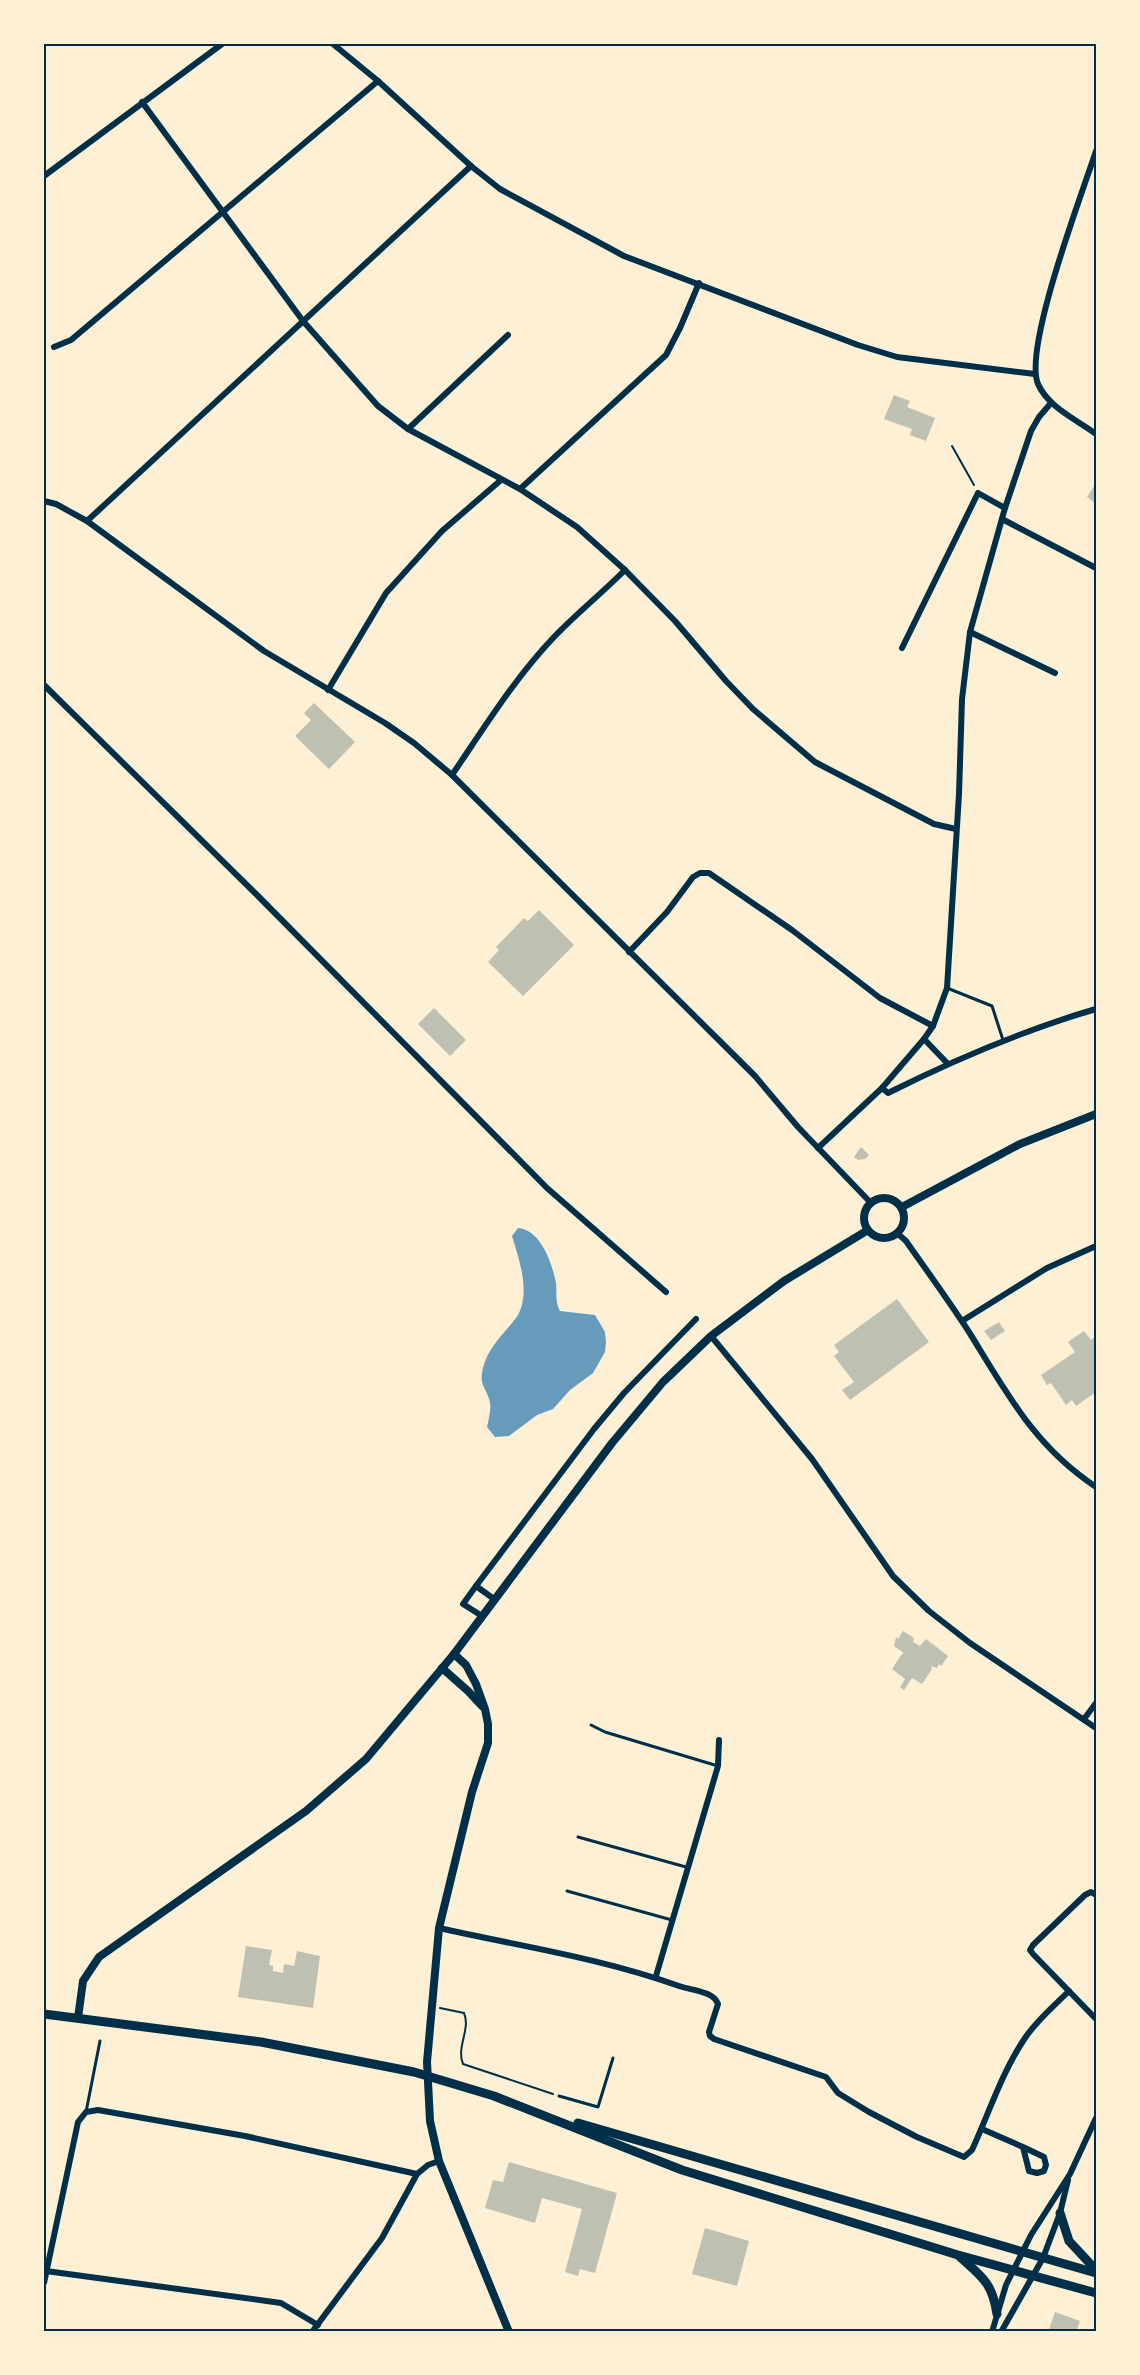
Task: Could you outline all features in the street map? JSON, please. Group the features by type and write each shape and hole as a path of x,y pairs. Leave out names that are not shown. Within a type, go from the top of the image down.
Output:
{"main road":[{"path":"44,2014 261,2042 427,2076 532,2110 682,2170 1096,2294"},
{"path":"532,2110 1043,2258 1096,2271"},
{"path":"1060,2213 1069,2241 1096,2271"},
{"path":"958,2254 989,2284 997,2314"}],"street":[{"path":"44,176 222,44"},
{"path":"333,44 500,189 624,256 858,345 897,357 1035,374"},
{"path":"54,347 71,340 378,81"},
{"path":"142,102 303,321 378,406 408,429 520,489 577,527 625,570 675,621 753,709 815,762 934,824 956,829"},
{"path":"1096,151 1053,280 1035,356 1035,374 1038,385 1051,402 1096,434"},
{"path":"87,521 471,166"},
{"path":"520,489 666,355 699,283"},
{"path":"408,429 508,335"},
{"path":"818,1148 882,1088 924,1039 933,1026 947,988 962,699 970,632 1005,508 1031,431 1051,402"},
{"path":"328,690 386,593 442,531 501,480"},
{"path":"902,648 978,493 1005,508"},
{"path":"44,501 56,504 87,521 264,651 385,723 414,743 452,776 755,1076 818,1148 871,1203"},
{"path":"1002,519 1096,568"},
{"path":"452,776 496,709 534,660 554,637 625,570"},
{"path":"970,632 1055,673"},
{"path":"44,685 259,897 547,1188 666,1292"},
{"path":"629,952 667,912 693,877 700,873 709,873 792,930 880,998 933,1026"},
{"path":"882,1088 888,1093 947,1063 1003,1040 1096,1009"},
{"path":"924,1039 947,1063"},
{"path":"902,1207 1020,1144 1096,1114"},
{"path":"868,1230 865,1215 871,1203 884,1198 897,1202 902,1207 904,1218 897,1233"},
{"path":"868,1230 882,1237 897,1233"},
{"path":"78,2018 83,1980 99,1957 306,1811 366,1759 454,1654 633,1416 663,1382 711,1336 784,1281 868,1230"},
{"path":"897,1233 906,1241 962,1322 1032,1431 1053,1454 1096,1487"},
{"path":"962,1322 1047,1268 1096,1246"},
{"path":"482,1616 463,1604 594,1429 631,1386 696,1319"},
{"path":"711,1336 812,1459 892,1576 929,1611 970,1643 1096,1728"},
{"path":"476,1586 494,1599"},
{"path":"454,1654 466,1665 476,1684 485,1709 488,1743 463,1826 439,1928 427,2076 430,2121 439,2161 509,2331"},
{"path":"442,1668 485,1709"},
{"path":"1084,1719 1096,1703"},
{"path":"656,1977 718,1766 719,1740"},
{"path":"1096,1895 1091,1892 1085,1895 1030,1950 1096,2019"},
{"path":"439,1928 597,1960 656,1977 717,1999 718,2004 709,2032 714,2039 826,2077 838,2093 872,2114 964,2157 972,2150 1005,2074 1026,2036 1069,1991"},
{"path":"44,2283 78,2122 86,2112 98,2110 245,2136 417,2174"},
{"path":"992,2331 1006,2285 1031,2235 1070,2174 1096,2118"},
{"path":"982,2129 1023,2147 1044,2157 1046,2165 1044,2171 1037,2173 1029,2171 1023,2147"},
{"path":"312,2331 382,2238 417,2174 428,2165 439,2161"},
{"path":"1001,2331 1043,2258 1060,2213 1070,2174"},
{"path":"46,2271 281,2303 318,2325"}],"lane":[{"path":"947,988 992,1006 1003,1040"},
{"path":"591,1725 605,1732 718,1766"},
{"path":"578,1837 688,1868"},
{"path":"567,1891 673,1920"},
{"path":"86,2112 100,2041"},
{"path":"559,2096 598,2108 613,2058"}],"path":[{"path":"952,446 978,493"},
{"path":"432,2007 464,2013 466,2019 460,2056 463,2064 559,2096"}],"water":[{"path":"518,1228 533,1235 544,1249 554,1275 560,1311 595,1315 605,1332 605,1352 593,1373 570,1390 553,1409 537,1415 509,1436 495,1437 487,1427 490,1402 482,1382 482,1374 485,1360 521,1309 523,1277 512,1236"}],"building":[{"path":"894,395 910,401 907,407 935,418 926,441 910,435 912,429 884,419"},
{"path":"1096,483 1096,504 1087,497"},
{"path":"314,703 355,742 329,769 295,736 311,720 304,713"},
{"path":"539,910 574,945 523,996 488,962 499,950 496,947 524,918 528,921"},
{"path":"434,1008 466,1040 450,1056 418,1024"},
{"path":"861,1147 869,1155 865,1159 858,1160 854,1157"},
{"path":"897,1299 929,1342 850,1400 842,1390 854,1382 834,1356 839,1352 834,1345"},
{"path":"999,1322 1005,1331 991,1340 984,1331"},
{"path":"1084,1331 1091,1340 1096,1336 1096,1392 1076,1406 1072,1400 1066,1405 1051,1383 1047,1385 1041,1375 1075,1352 1068,1342"},
{"path":"903,1631 914,1638 913,1642 920,1646 926,1639 948,1656 941,1666 939,1664 937,1668 931,1666 932,1669 922,1684 912,1678 904,1690 900,1687 905,1679 892,1669 904,1653 894,1646 896,1637 898,1639"},
{"path":"246,1946 272,1950 269,1965 273,1966 273,1971 283,1973 284,1964 294,1966 297,1951 320,1956 313,2008 238,1997"},
{"path":"509,2162 617,2193 595,2273 580,2269 578,2276 565,2272 582,2209 542,2198 535,2223 485,2208 493,2180 503,2182"},
{"path":"705,2228 749,2241 737,2286 692,2274"},
{"path":"1055,2312 1080,2321 1076,2332 1048,2332"}]}
